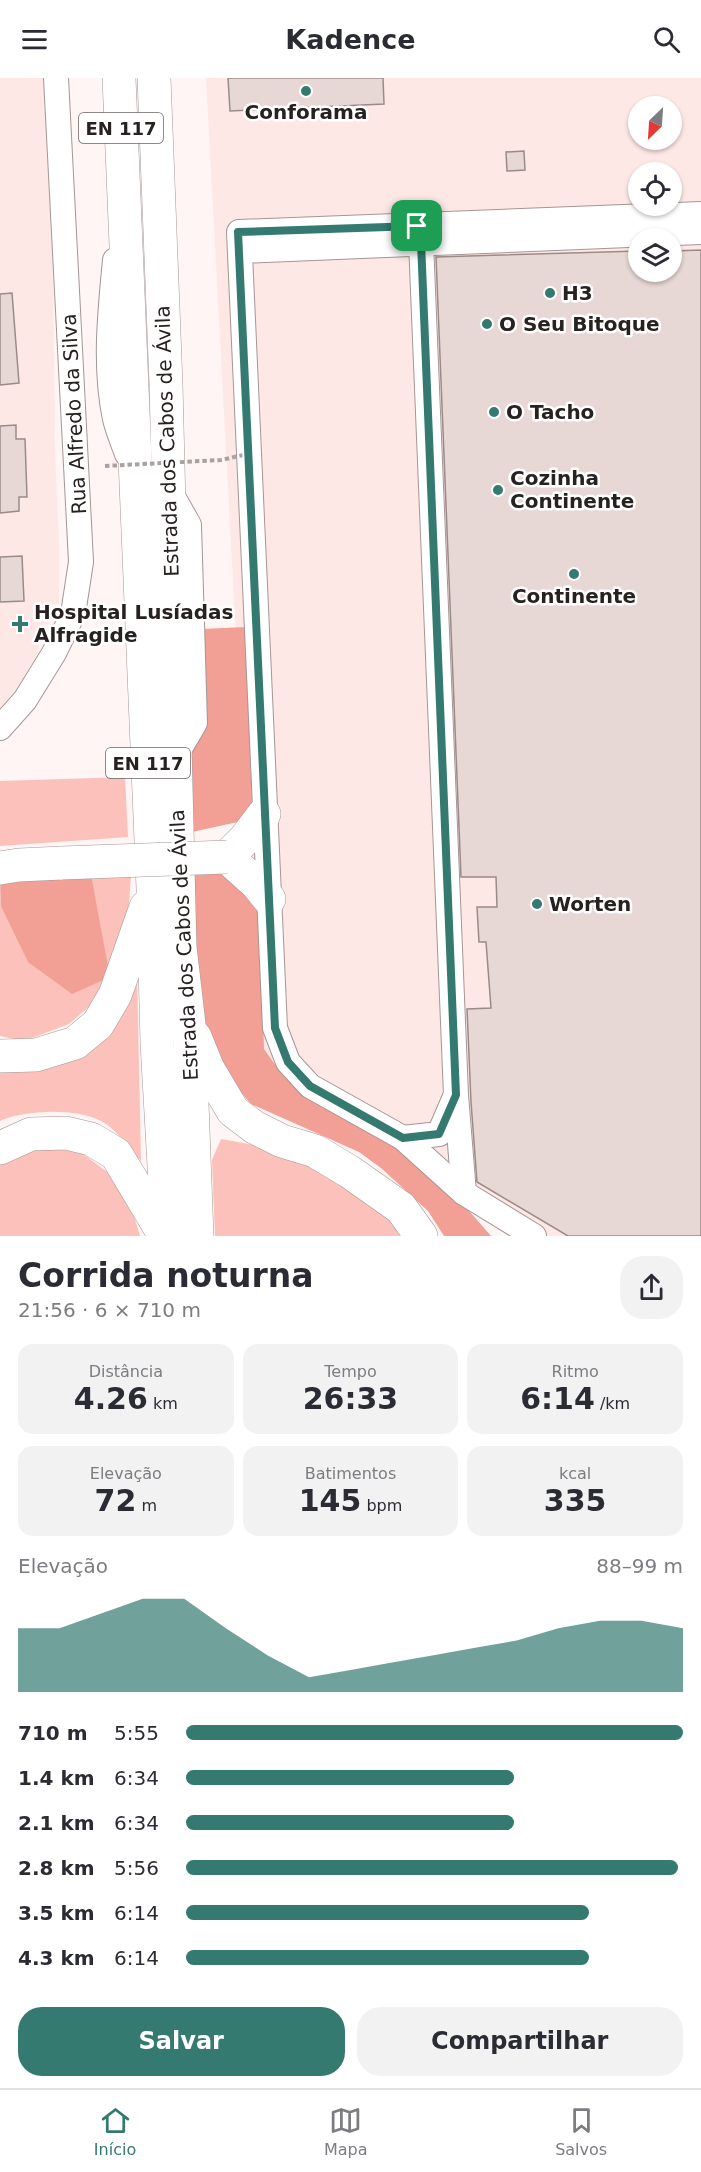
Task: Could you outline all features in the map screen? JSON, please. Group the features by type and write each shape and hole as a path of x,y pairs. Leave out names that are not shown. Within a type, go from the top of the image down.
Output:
{"highway":[{"name":"Estrada dos Cabos de Ávila","path":"119,78 166,1236"},
{"name":"Estrada dos Cabos de Ávila","path":"154,78 169,489 180,946 189,1024 197,1236"},
{"path":"0,868 19,865 227,857 245,839 264,814"},
{"path":"227,857 257,884 269,899"},
{"path":"0,1056 36,1055 75,1043 98,1024 115,994 153,888"},
{"path":"189,1024 208,1069 233,1111 254,1127 282,1141 315,1151 350,1172 401,1208 421,1236"},
{"path":"0,1148 31,1134 66,1133 92,1139 116,1154 166,1236"}],"street":[{"name":"Rua Alfredo da Silva","path":"0,728 25,700 54,653 73,614 81,562 56,78"},
{"path":"534,1236 464,1193 403,1138 310,1086 288,1062 275,1028 240,251 419,234 701,214"},
{"path":"419,234 701,232"},
{"path":"403,1138 439,1134 456,1095 462,1068 419,234"},
{"path":"456,1095 464,1193"}],"path":[{"path":"105,466 221,460 248,454"}],"shaded area":[{"path":"0,78 45,78 53,260 59,604 50,605 49,624 42,625 38,652 17,688 0,708"},
{"path":"206,78 701,78 701,1236 522,1236 259,1066"},
{"path":"246,627 252,805 238,822 192,832 187,759 201,629"},
{"path":"125,777 128,837 0,846 0,781"},
{"path":"188,873 221,874 259,893 264,1049 276,1066 394,1144 471,1213 491,1236 444,1236 428,1211 381,1168 359,1152 251,1104 227,1076 205,1027"},
{"path":"91,875 131,875 126,944 97,1000 69,1024 24,1041 0,1036 0,880 1,906"},
{"path":"91,875 110,977 72,994 28,962 1,906 0,880"},
{"path":"137,969 141,1161 109,1126 86,1116 40,1112 0,1121 0,1064 67,1056"},
{"path":"221,1139 271,1148 331,1171 393,1215 407,1236 215,1236 212,1160"},
{"path":"39,1142 79,1151 114,1177 130,1203 140,1236 0,1236 0,1161"}],"building":[{"name":"Conforama","path":"228,78 383,78 384,104 230,111"},
{"path":"524,151 525,170 507,171 506,152"},
{"name":"Continente","path":"701,250 701,1236 568,1236 477,1182 467,1009 491,1008 486,942 479,942 477,907 497,907 496,877 461,877 436,257 628,251 628,282 682,282 682,251"},
{"path":"12,293 19,383 0,385 0,294"},
{"path":"16,425 16,439 25,439 27,497 19,497 19,511 0,513 0,426"},
{"path":"22,556 24,601 0,602 0,557"}],"place":[{"name":"Conforama","path":"306,91"},
{"name":"H3","path":"550,293"},
{"name":"O Seu Bitoque","path":"487,324"},
{"name":"O Tacho","path":"494,412"},
{"name":"Cozinha Continente","path":"498,490"},
{"name":"Continente","path":"574,574"},
{"name":"Hospital Lusíadas Alfragide","path":"20,624"},
{"name":"Worten","path":"537,904"}],"route":[{"path":"417,226 421,242 456,1095 439,1134 403,1138 310,1086 288,1062 275,1028 238,232 417,226"}]}
